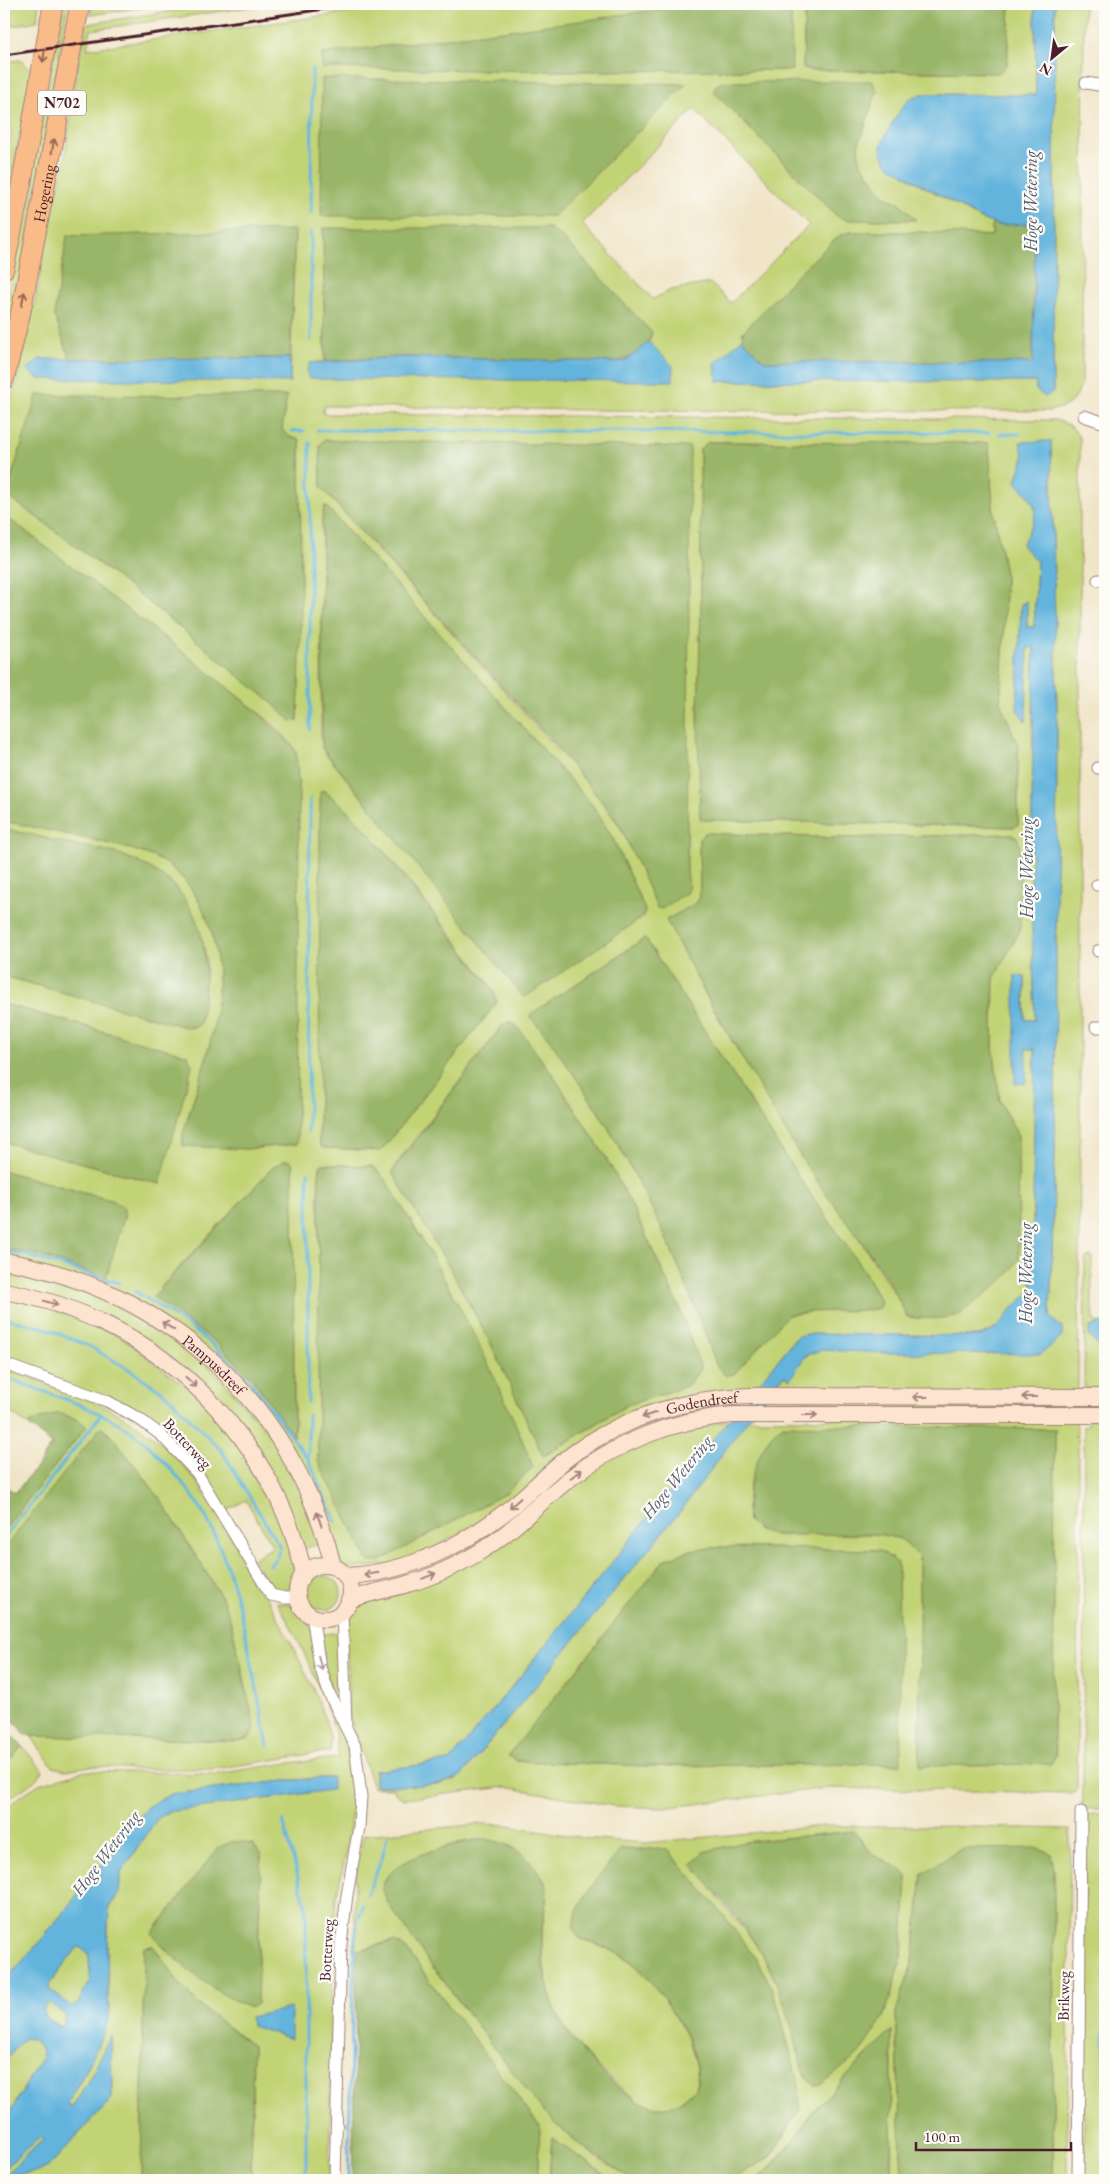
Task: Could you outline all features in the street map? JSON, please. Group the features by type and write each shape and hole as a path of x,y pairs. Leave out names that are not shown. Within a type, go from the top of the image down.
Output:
{"highway":[{"name":"Hogering","path":"4,268 22,181 53,5"},
{"name":"Hogering","path":"4,380 21,311 80,7"}],"main road":[{"name":"Pampusdreef","path":"4,1261 75,1278 122,1299 154,1316 187,1339 217,1365 247,1395 269,1424 295,1466 314,1505 339,1571"},
{"name":"Pampusdreef","path":"4,1291 79,1312 111,1327 160,1356 208,1398 246,1443 275,1492 288,1521 304,1574"},
{"name":"Godendreef","path":"339,1571 368,1575 402,1567 461,1542 497,1519 559,1463 594,1439 647,1415 695,1401 748,1396 1093,1397"},
{"name":"Godendreef","path":"346,1606 424,1579 470,1558 514,1528 568,1480 588,1465 626,1443 691,1421 733,1415 1093,1415"},
{"path":"322,1565 339,1571 351,1592 346,1606 328,1618 312,1615 301,1605 298,1598 297,1589 304,1574 312,1568 322,1565"}],"street":[{"path":"1086,83 1105,86"},
{"path":"1084,416 1105,423"},
{"name":"Botterweg","path":"4,1364 106,1401 138,1418 161,1434 197,1473 271,1595 298,1598"},
{"name":"Botterweg","path":"346,1606 346,1726"},
{"name":"Botterweg","path":"312,1615 320,1667 329,1692 356,1746 361,1796 359,1828 347,1895 341,1944 335,2180"},
{"name":"Brikweg","path":"1078,2180 1081,1812"}],"green space":[{"path":"4,4 39,4 37,21 4,28"},
{"path":"64,4 68,4 18,289 4,354 4,313"},
{"path":"93,4 167,4 90,15"},
{"path":"218,4 271,4 91,30 87,49 408,4 693,4 322,67 559,71 791,70 791,4 805,4 803,68 809,70 998,73 1007,65 1010,4 1035,4 1036,95 922,94 904,105 881,148 907,177 981,219 992,223 992,236 923,232 850,232 743,332 742,339 715,364 717,381 1036,382 1036,390 1053,392 1055,4 1084,4 1082,383 1077,395 1067,405 1050,411 588,410 324,406 323,414 1055,420 1067,424 1076,432 1080,440 1078,1394 769,1393 785,1375 790,1378 806,1356 816,1351 913,1352 1062,1328 1050,1317 1055,1156 1057,713 1051,441 1024,457 1016,482 1025,491 1034,505 1034,518 1023,545 1037,562 1034,627 1027,627 1028,648 1034,647 1031,894 1035,1020 1025,1020 1025,977 1015,976 1016,1023 1026,1048 1035,1049 1032,1291 1016,1305 994,1330 978,1336 807,1334 794,1340 759,1382 755,1390 647,1412 503,1510 405,1563 346,1569 339,1560 297,1461 158,1314 4,1258 4,1250 35,1254 106,1278 114,1201 4,1171 4,1142 160,1184 120,1036 4,1004 4,976 192,1028 204,985 206,961 202,940 184,899 176,888 163,876 152,869 4,830 4,821 138,851 169,865 181,876 203,909 213,938 218,966 218,994 214,1022 208,1050 183,1134 183,1145 247,1149 297,1144 296,752 281,733 251,706 116,601 9,522 4,537 4,426 19,370 37,291 49,224 64,163 78,64 87,24","holes":["714,92 862,129 857,146 860,162 885,197 900,203 837,216","694,109 809,225 731,303 710,283 671,290 653,299 582,224","323,229 652,333 649,342 673,366 310,363 325,361","295,231 290,382 39,359 70,359","38,395 282,430 290,437 300,440 301,576 298,720 291,721 266,697 169,618 6,495","709,442 988,444 993,509 1005,573 1000,702 1018,745 1018,825 1014,827 704,820 698,713 701,605 700,449","320,445 687,872 689,888 635,858 621,828 589,785 327,494 321,486","325,505 594,807 613,839 645,910 644,914 432,882 325,753 321,740 322,517","323,790 372,836 492,988 497,1002 381,1151 326,1148 319,1142 321,792","705,833 840,838 1010,834 1008,952 994,978 993,1046 1000,1102 1018,1136 907,1317 901,1304 862,1243 806,1164 714,1011 667,920 696,903 700,897 699,839","644,939 647,941 794,1170 865,1273 881,1302 788,1315 717,1367 689,1291 656,1216 597,1109 542,1030 530,1017 531,1014","509,1021 552,1074 605,1156 631,1204 679,1307 701,1369 687,1386 627,1405 544,1456 491,1344 450,1268 393,1174 396,1164 502,1026","323,1164 371,1166 376,1169 412,1222 444,1278 501,1394 318,1461 319,1176 321,1165","293,1165 294,1436 253,1379 214,1341 188,1322 160,1288 273,1167"]},
{"path":"693,4 791,4 792,70 559,71 322,68 322,54 587,20"},
{"path":"805,4 1010,4 1007,65 998,73 809,70 803,68"},
{"path":"20,60 33,71 4,216 4,174 12,130 4,128 4,62"},
{"path":"322,78 686,84 554,216 321,216"},
{"path":"872,81 877,91 858,146 860,162 885,197 900,203 916,220 847,220 837,216 714,92 715,86 722,82"},
{"path":"992,223 997,225 1035,224 1033,363 764,361 742,339 743,332 800,272 840,235 850,232 923,232 992,236"},
{"path":"323,228 550,228 564,239 652,333 647,344 637,353 626,359 614,362 402,357 325,361"},
{"path":"295,230 290,358 70,359 54,315 67,236"},
{"path":"37,395 287,396 282,430 290,437 300,440 301,627 298,720 291,721 266,698 142,597 6,495"},
{"path":"324,440 690,447 687,872 689,888 686,893 662,909 657,908 621,828 611,812 557,747 321,487 320,445"},
{"path":"708,442 989,443 993,509 1005,573 1000,702 1018,745 1018,825 1014,827 700,819 698,713 701,605 700,449"},
{"path":"325,505 594,807 613,839 645,910 643,917 524,998 322,748 322,517"},
{"path":"9,521 12,521 177,647 261,715 292,745 296,752 299,792 297,1144 247,1149 183,1146 183,1134 208,1050 214,1022 218,994 218,966 213,938 203,909 181,876 169,865 138,851 4,821 4,537"},
{"path":"323,790 341,804 369,833 492,988 497,1002 381,1151 322,1148 319,1142 320,792"},
{"path":"4,830 30,834 121,855 153,870 173,885 188,903 198,924 203,946 205,970 204,996 200,1023 197,1027 185,1027 4,976"},
{"path":"705,833 840,838 1010,834 1018,838 1020,852 1020,931 994,978 993,1046 1000,1102 1018,1136 1019,1259 1007,1276 961,1314 934,1318 907,1317 897,1296 873,1257 800,1156 726,1029 666,920 696,903 700,897 699,839"},
{"path":"644,939 794,1170 865,1273 881,1302 879,1308 871,1310 809,1312 788,1315 734,1374 726,1376 717,1367 673,1253 618,1144 597,1109 548,1037 530,1017 531,1014"},
{"path":"4,1004 188,1055 192,1066 160,1184 4,1142"},
{"path":"509,1021 517,1026 552,1074 605,1156 631,1204 679,1307 701,1369 687,1386 627,1405 543,1456 491,1344 450,1268 393,1174 393,1170 502,1026"},
{"path":"286,1160 291,1161 293,1165 294,1437 253,1379 214,1341 153,1297 273,1167"},
{"path":"323,1164 371,1166 386,1181 441,1273 475,1336 506,1401 533,1467 506,1493 380,1561 368,1561 318,1461 319,1176 320,1167"},
{"path":"4,1171 114,1201 123,1207 125,1214 106,1278 35,1254 4,1250"},
{"path":"1092,1256 1092,1308 1094,1321 1099,1323 1089,1328 1098,1345 1105,1345 1105,1394 1087,1394 1087,1387 1084,1387 1085,1261 1087,1257"},
{"path":"4,1265 90,1288 189,1345 276,1441 324,1543 302,1549 286,1505 169,1360 4,1287"},
{"path":"4,1294 24,1299 118,1335 204,1400 245,1456 243,1458 266,1497 268,1496 279,1509 297,1573 294,1581 287,1589 275,1592 252,1559 273,1547 246,1500 224,1512 149,1423 4,1359"},
{"path":"4,1368 102,1405 155,1438 185,1468 228,1530 299,1659 329,1731 330,1751 214,1769 134,1769 91,1766 66,1770 53,1767 31,1736 239,1741 247,1690 230,1619 222,1598 161,1500 116,1441 105,1430 7,1545 4,1545 4,1530 87,1426 34,1421 28,1425 4,1408"},
{"path":"764,1400 1076,1401 1076,1411 755,1411"},
{"path":"58,1413 74,1418 87,1426 4,1530 4,1485 15,1493 40,1463 52,1444 28,1425"},
{"path":"1076,1418 1077,1435 1074,1436 1078,1437 1077,1789 1074,1793 828,1788 662,1808 615,1806 505,1787 405,1799 397,1795 393,1788 373,1788 349,1714 346,1622 352,1608 359,1602 413,1586 629,1445 732,1419 450,1761 375,1771 375,1786 439,1784 457,1779 683,1508 748,1419","holes":["1055,1429 1053,1731 1056,1755 920,1766 919,1557 901,1539 878,1534 774,1535 748,1521 749,1487 755,1467 770,1437","723,1547 880,1550 900,1764 647,1766 517,1761 509,1756 664,1560 691,1550"]},
{"path":"1088,1418 1105,1418 1105,1809 1087,1809 1083,1805 1084,1426 1088,1426"},
{"path":"783,1425 1055,1429 1053,1731 1056,1755 1051,1764 920,1766 919,1557 901,1539 878,1534 774,1535 759,1530 748,1521 749,1496 755,1468 766,1443"},
{"path":"101,1427 116,1441 161,1500 222,1598 230,1619 255,1729 249,1738 239,1741 31,1736 26,1735 4,1710 4,1545 7,1545"},
{"path":"723,1547 880,1550 898,1563 901,1764 647,1766 517,1761 508,1756 664,1560 691,1550"},
{"path":"324,1576 336,1581 341,1593 336,1605 324,1610 312,1605 307,1593 312,1581"},
{"path":"277,1602 292,1605 309,1623 353,1761 356,1782 346,1854 336,1898 333,1944 329,2180 251,2180 253,2046 203,2008 181,1986 153,1946 144,1948 141,2180 4,2180 4,2168 41,2136 43,2140 6,2175 38,2172 48,2167 112,2098 111,2037 94,2071 73,2106 71,2108 67,2104 88,2067 109,2020 107,1949 109,1907 116,1898 121,1873 157,1819 167,1812 332,1777 171,1794 148,1807 42,1939 4,1982 4,1810 39,1784 86,1771 215,1774 288,1763 339,1758 335,1732 323,1699 310,1666","holes":["261,1855 258,1926 238,2003 197,1976 163,1947"]},
{"path":"339,1632 340,1687 339,1690 333,1691 330,1687 318,1635"},
{"path":"4,1728 22,1746 4,1767"},
{"path":"22,1746 43,1771 34,1781 4,1803 4,1767"},
{"path":"1094,1814 1105,1814 1105,2180 1084,2180 1084,1817"},
{"path":"481,1824 508,1825 583,1838 645,1843 823,1826 1070,1829 1067,2180 1053,2180 1054,1869 922,1874 913,1961 896,2012 902,2180 891,2180 892,2058 871,2051 812,2112 800,2132 764,2174 755,2180 731,2180 772,2156 781,2138 789,2129 799,2086 778,2006 768,1980 755,1958 718,1908 668,1850 621,1849 579,1938 619,1954 641,1971 666,2002 688,2040 695,2059 697,2076 694,2089 684,2099 671,2107 650,2106 626,2092 591,2060 562,2024 555,2010 548,1987 542,1947 547,1890 542,1877 528,1860 511,1846 481,1840 457,1843 426,1958 501,2057 556,2125 599,2159 632,2180 613,2180 552,2138 549,2180 537,2180 540,2127 406,1949 391,1941 356,1951 355,1878 364,1835","holes":["854,1831 873,1854 899,1868 907,1877 902,1956 883,2018 805,2076 785,2005 768,1965 751,1938 717,1897 744,1842"]},
{"path":"854,1831 873,1854 899,1868 907,1877 902,1956 883,2018 859,2054 821,2085 814,2086 805,2076 785,2006 769,1966 753,1939 692,1864 703,1852 744,1842"},
{"path":"485,1839 515,1849 538,1871 545,1883 546,1897 542,1944 545,1974 553,2003 566,2030 596,2066 623,2091 653,2106 667,2107 681,2101 695,2088 698,2075 695,2058 688,2040 667,2004 644,1974 628,1959 601,1945 579,1938 575,1932 574,1920 584,1898 621,1849 659,1848 668,1850 718,1908 755,1958 768,1980 778,2006 799,2086 800,2109 771,2156 731,2180 632,2180 556,2125 539,2106 426,1958 387,1902 384,1892 383,1886 387,1876 397,1867 411,1859 443,1847"},
{"path":"233,1841 253,1844 261,1855 257,2004 250,2008 223,1994 196,1976 172,1956 152,1933 218,1848"},
{"path":"1038,1848 1051,1853 1054,1869 1053,2180 902,2180 896,2012 913,1961 922,1874 961,1849"},
{"path":"395,1941 406,1949 540,2127 537,2180 352,2180 356,1951"},
{"path":"153,1946 181,1986 203,2008 253,2046 251,2180 141,2180 144,1947"},
{"path":"80,1947 89,1955 90,1980 77,2004 72,2007 49,1989 49,1985 77,1948"},
{"path":"50,2003 66,2016 63,2025 59,2026 44,2016 43,2010"},
{"path":"892,2030 891,2180 755,2180 771,2167 800,2132 812,2112"},
{"path":"24,2038 31,2039 36,2043 41,2048 43,2055 4,2123 4,2063"},
{"path":"552,2138 613,2180 549,2180"}],"water":[{"name":"Hoge Wetering","path":"1035,4 1055,4 1053,392 1045,397 1036,390 1036,382 717,381 715,363 742,339 764,361 1033,363 1035,224 997,225 981,219 890,166 885,160 881,148 898,114 907,101 915,96 922,94 1036,95"},
{"path":"649,342 673,366 673,381 322,379 308,378 307,370 310,363 402,357 614,362 625,361"},
{"path":"290,358 290,382 39,379 27,370 39,359"},
{"path":"1051,441 1057,713 1055,1156 1050,1317 1062,1328 1062,1337 1041,1354 886,1353 822,1350 806,1355 790,1379 784,1375 748,1419 683,1508 462,1775 454,1779 432,1784 375,1786 375,1771 450,1761 798,1336 807,1334 984,1335 998,1326 1013,1307 1032,1291 1035,1049 1026,1049 1026,1083 1015,1084 1015,975 1025,977 1025,1020 1035,1020 1031,894 1034,647 1028,648 1026,722 1017,710 1021,604 1027,601 1027,627 1034,627 1037,562 1022,545 1032,525 1035,511 1034,505 1025,491 1016,482 1024,457 1020,442"},
{"path":"1099,1323 1105,1323 1105,1345 1098,1345 1089,1337 1089,1328"},
{"path":"332,1777 332,1790 167,1812 157,1819 121,1873 119,1893 109,1907 107,1949 109,2020 88,2067 67,2104 70,2108 73,2106 94,2071 111,2035 112,2098 48,2167 38,2172 5,2175 43,2140 41,2137 4,2168 4,2123 43,2055 41,2048 36,2043 31,2039 24,2038 4,2062 4,1982 42,1939 148,1806 171,1794","holes":["80,1947 89,1955 90,1980 77,2004 72,2007 49,1989 49,1985 77,1948","50,2003 66,2016 63,2025 59,2026 44,2016 43,2010"]},
{"path":"291,2008 291,2039 251,2026 250,2017"}],"waterway":[{"path":"311,213 312,69"},
{"path":"311,231 311,340"},
{"path":"317,430 989,433"},
{"path":"292,431 304,431"},
{"path":"999,434 1019,434"},
{"path":"310,442 310,729"},
{"path":"308,1132 310,799"},
{"path":"308,1172 308,1402"},
{"path":"4,1252 29,1256 119,1283"},
{"path":"135,1291 189,1326 212,1344 250,1381 308,1459 336,1522"},
{"path":"4,1318 45,1328 89,1346 132,1371 167,1395 222,1451 280,1547 277,1557 270,1565"},
{"path":"4,1377 95,1411 129,1430 156,1454 193,1497 211,1526 233,1586 247,1639 268,1746"},
{"path":"4,1538 101,1415"},
{"path":"308,1415 308,1457"},
{"path":"1105,1724 1105,1802"},
{"path":"283,1821 306,1906 306,2180"},
{"path":"367,1895 382,1858 387,1837"},
{"path":"348,2180 354,1944 363,1905"},
{"path":"1105,1968 1105,2081"},
{"path":"1105,2108 1105,2159"},
{"path":"1105,2172 1105,2180"}],"railway":[{"path":"4,55 359,4"}]}
